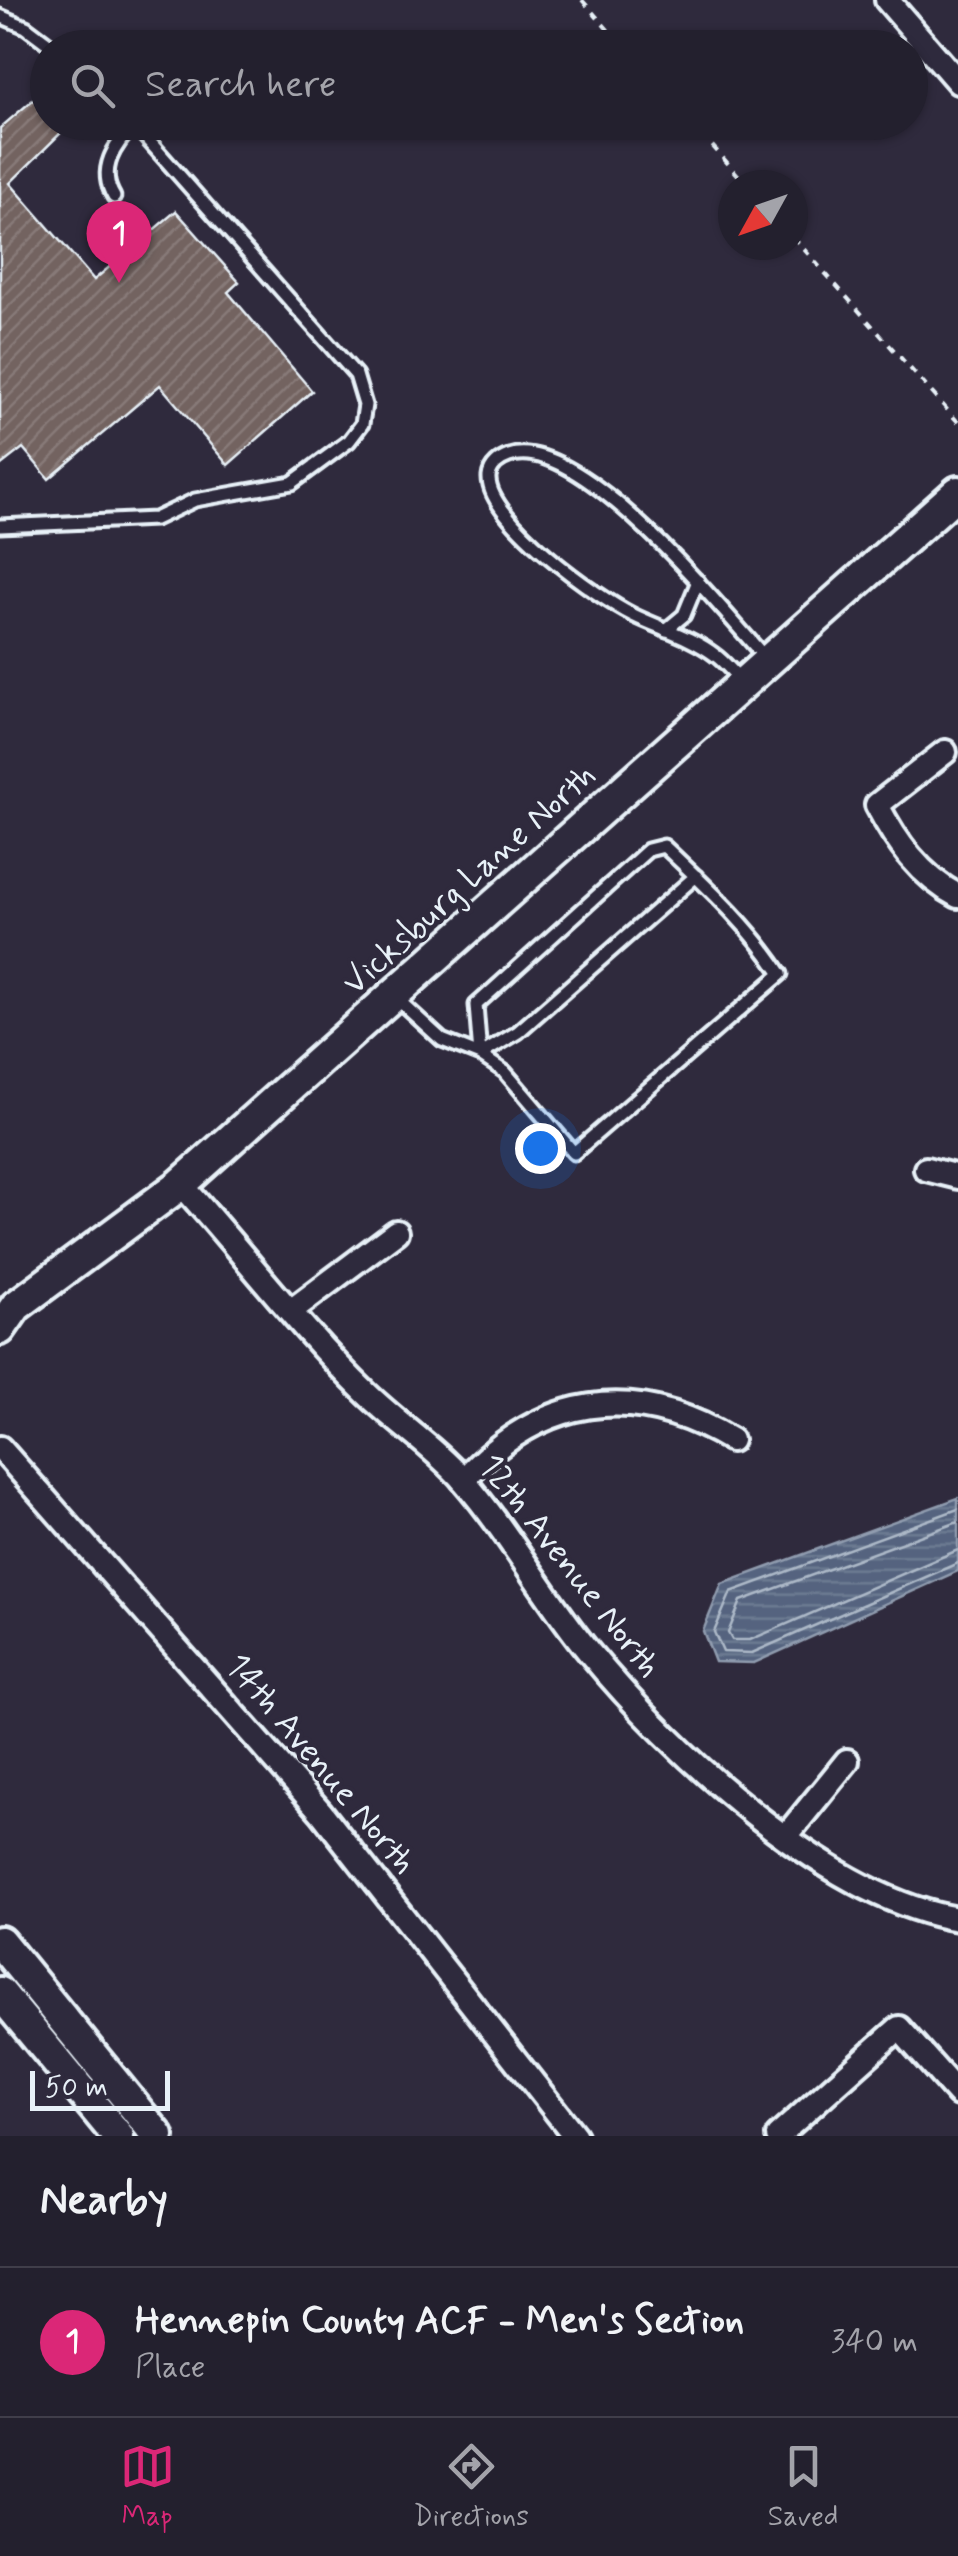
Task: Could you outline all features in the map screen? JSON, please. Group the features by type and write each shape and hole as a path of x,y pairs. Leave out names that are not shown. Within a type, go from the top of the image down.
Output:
{"main road":[{"name":"Vicksburg Lane North","path":"5,1315 181,1184 744,682 953,506"},
{"path":"0,1942 158,2136"},
{"path":"0,1993 118,2136"}],"street":[{"path":"887,0 913,30"},
{"path":"928,47 958,82"},
{"path":"944,752 876,805 895,840 921,869 958,896"},
{"path":"926,1169 958,1177"},
{"name":"12th Avenue North","path":"181,1184 367,1394 463,1480 588,1651 643,1714 704,1771 786,1836 881,1895 958,1919"},
{"path":"292,1310 396,1232"},
{"path":"463,1480 488,1452 519,1431 552,1414 588,1406 663,1409 698,1421 730,1440"},
{"name":"14th Avenue North","path":"0,1448 321,1812 575,2136"},
{"path":"786,1836 847,1761"},
{"path":"778,2136 899,2028 958,2094"}],"lane":[{"path":"0,16 30,32"},
{"path":"114,197 108,187 110,154 121,140"},
{"path":"0,526 155,519 195,500 231,491 273,488 306,476 349,442 362,424 365,405 356,375 147,140"},
{"path":"744,682 713,653 629,613 546,553 503,512 489,478 492,467 505,457 526,452 547,457 624,509 698,581 768,661"},
{"path":"666,630 684,615 698,581"},
{"path":"393,995 432,1033 480,1055 505,1072 574,1152 781,974 755,938 664,846 648,850 476,1005 480,1055"},
{"path":"480,1055 518,1032 696,876"}],"path":[{"path":"582,0 608,30"},
{"path":"707,140 734,170"},
{"path":"808,254 958,422"}],"water":[{"path":"958,1498 958,1571 754,1663 715,1662 703,1631 722,1584"}],"building":[{"path":"30,102 30,140 54,140 10,183 94,280 176,211 239,282 228,292 312,391 228,465 160,385 49,479 23,448 0,466 0,128"}],"place":[{"name":"Hennepin County ACF - Men's Section","path":"119,283"}]}
